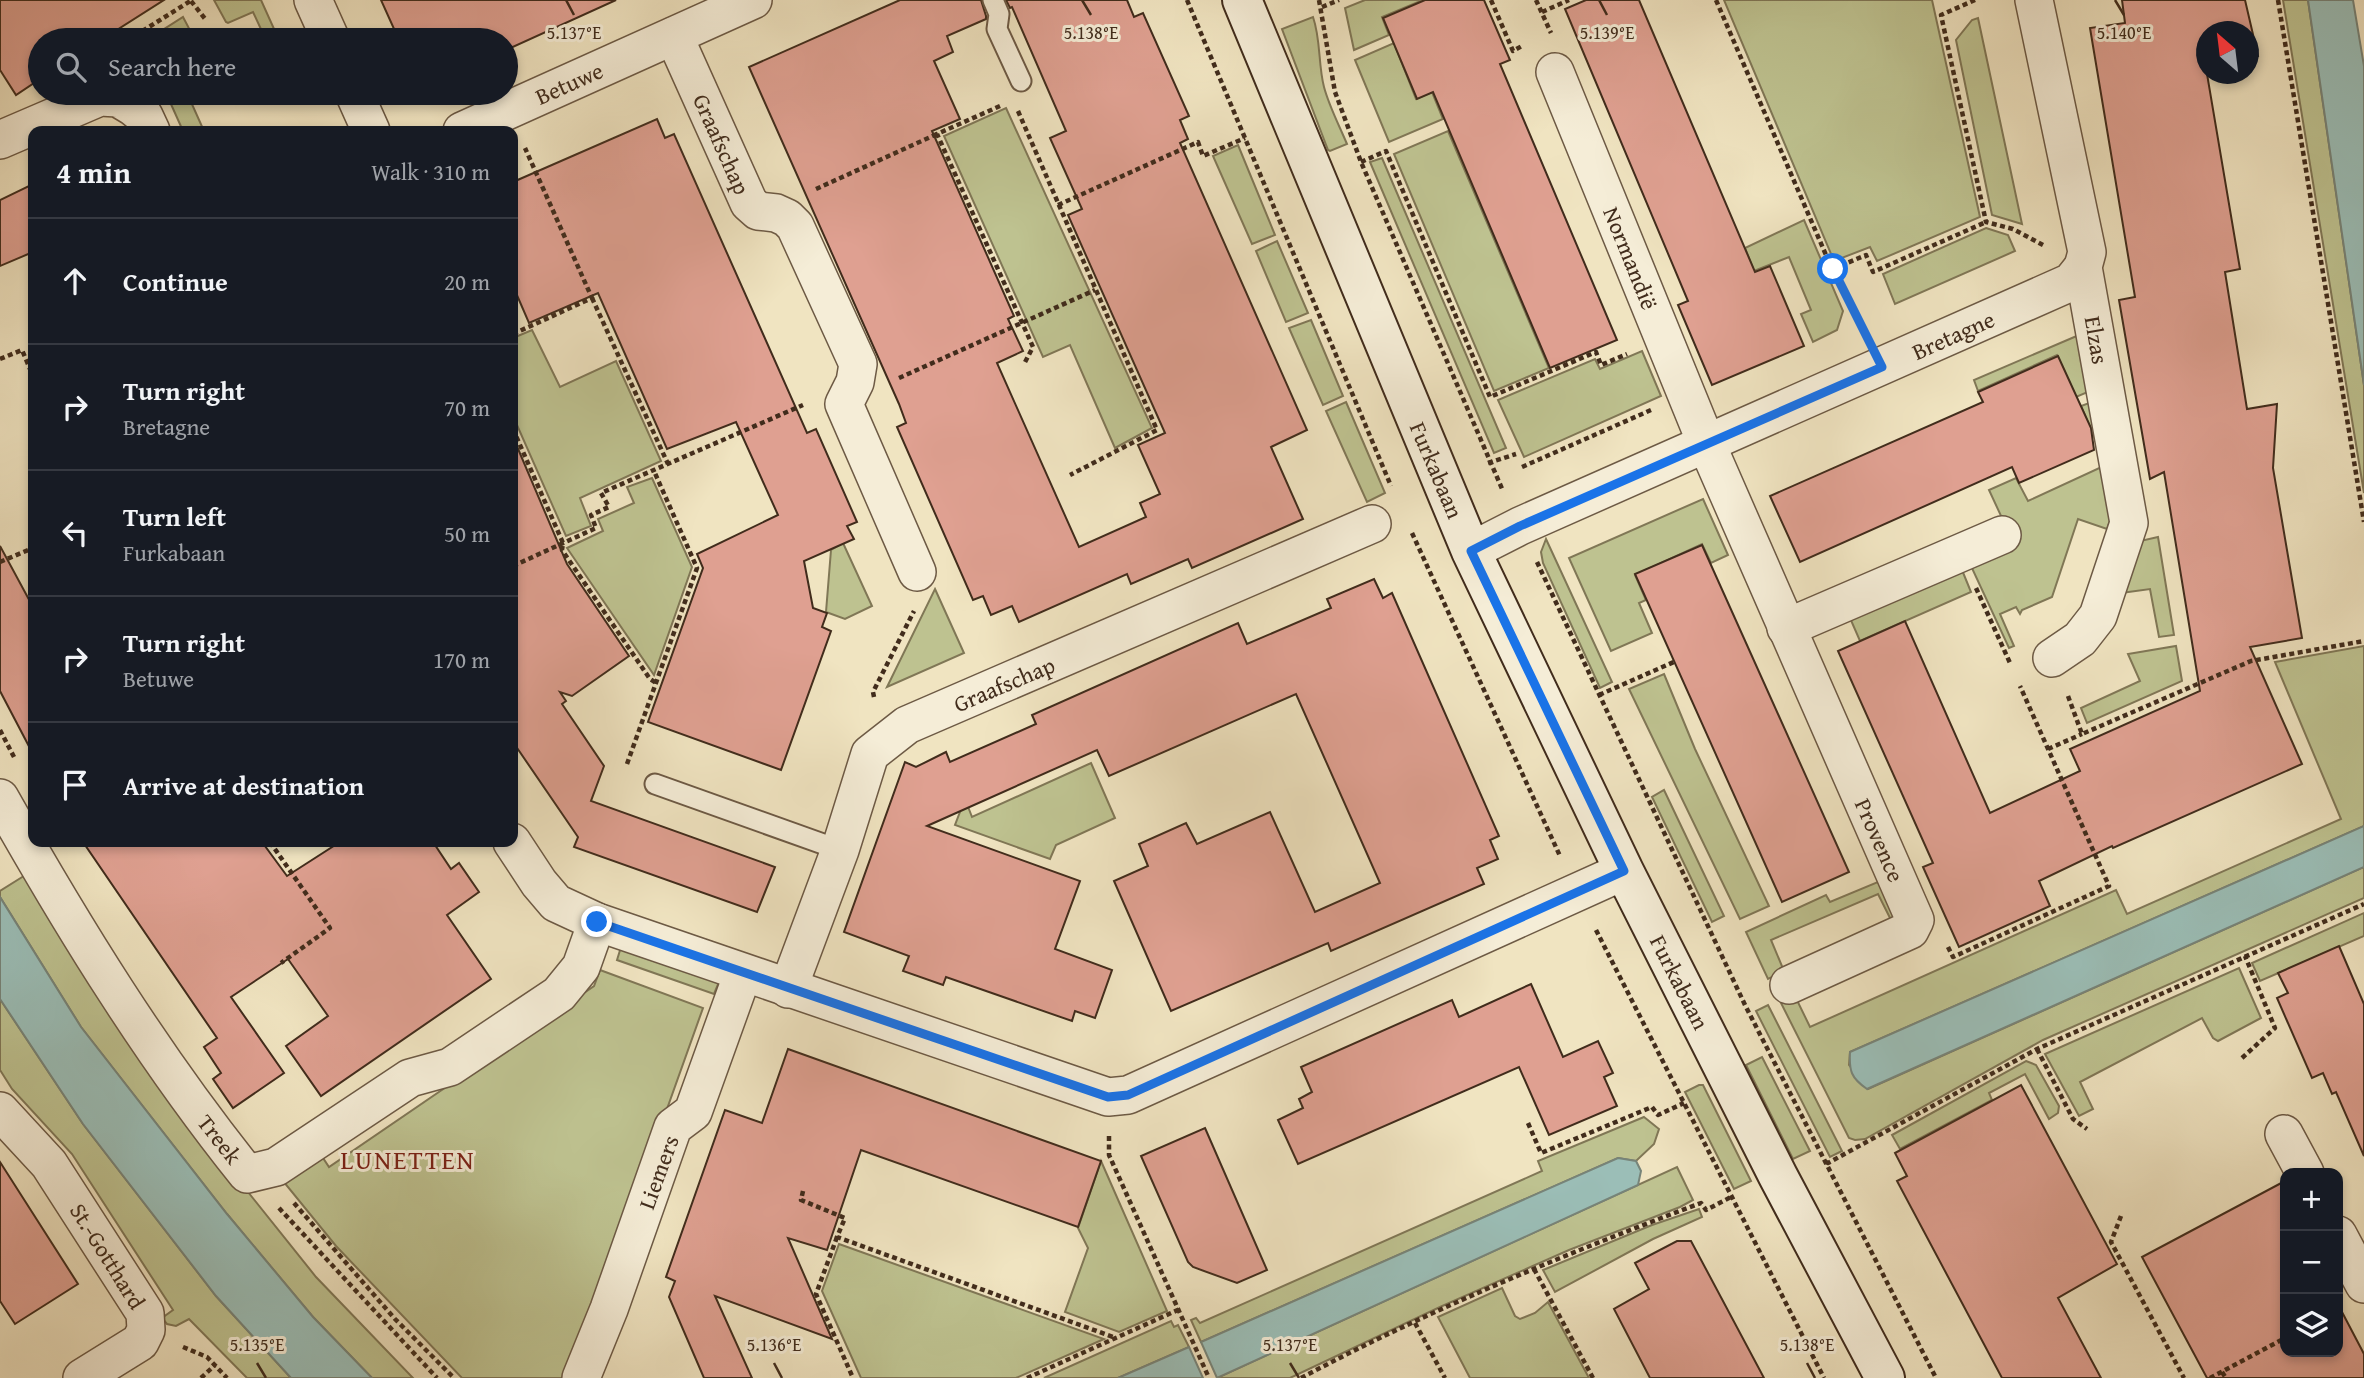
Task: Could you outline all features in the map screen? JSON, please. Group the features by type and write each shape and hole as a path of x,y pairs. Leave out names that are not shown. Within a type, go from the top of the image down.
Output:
{"street":[{"path":"313,0 326,28"},
{"name":"Betuwe","path":"472,126 753,0"},
{"name":"Furkabaan","path":"1242,0 1471,551 1624,871 1778,1176 1885,1378"},
{"name":"Elzas","path":"2034,0 2087,252 2084,267 2129,523 2098,616 2080,639 2052,658"},
{"name":"Graafschap","path":"674,36 749,203 758,211 776,213 787,218 795,226 858,364 850,393 917,572"},
{"name":"Normandië","path":"1555,72 1707,445"},
{"path":"33,126 81,105"},
{"path":"130,105 144,116 149,126"},
{"path":"360,105 370,126"},
{"path":"0,140 28,128"},
{"name":"Bretagne","path":"1471,551 1520,526 2071,282 2084,267"},
{"name":"Provence","path":"1707,445 1915,920"},
{"name":"Graafschap","path":"788,989 840,850 870,754 888,738 907,725 1372,524"},
{"path":"1786,628 2002,535"},
{"name":"Treek","path":"0,798 66,914 110,983 159,1056 247,1174 276,1167 410,1078 450,1067 559,993 581,967 597,922"},
{"path":"515,847 556,903 597,922 1108,1097 1128,1095 1624,871"},
{"path":"1789,985 1910,930 1915,920"},
{"name":"Liemers","path":"581,1378 609,1309 673,1127 693,1112 743,973"},
{"name":"St.-Gotthard","path":"0,1111 49,1164 145,1313 146,1330"},
{"path":"2284,1134 2302,1168"},
{"path":"2343,1244 2364,1284"},
{"path":"82,1378 139,1342 146,1330"}],"lane":[{"path":"993,0 999,14 997,29 1021,81"},
{"path":"655,784 840,850"}],"path":[{"path":"147,28 192,0 206,20"},
{"name":"Furkabaan","path":"1319,0 1331,79 1361,162 1489,463 1745,1005 1936,1378"},
{"path":"1322,7 1339,0"},
{"path":"1491,0 1513,51 1530,43"},
{"path":"1542,12 1569,0"},
{"path":"1716,0 1833,269 1882,367"},
{"path":"1975,0 1941,15 1986,222"},
{"path":"2278,0 2364,522"},
{"path":"776,213 806,193 1013,100 1021,81"},
{"path":"1013,100 1157,430 1070,475"},
{"path":"508,110 515,126"},
{"path":"518,132 668,464"},
{"path":"937,134 1034,347 1024,364"},
{"path":"1058,205 1198,142 1203,156 1245,138"},
{"path":"1361,162 1386,151 1490,397 1596,352 1601,365 1663,338"},
{"path":"1833,269 1866,255 1874,272 1986,222 2013,229 2084,267"},
{"path":"518,564 596,528 591,515 609,507 601,492 1023,323 1095,290"},
{"path":"518,332 592,298"},
{"path":"0,359 22,350 28,364"},
{"path":"1522,467 1687,394"},
{"path":"518,440 563,543 562,550 650,679 656,683"},
{"path":"654,471 697,568 624,773 655,784"},
{"path":"0,562 28,550"},
{"path":"1915,920 1937,923 1953,957 2109,887 1961,553"},
{"path":"888,738 873,692 924,589 917,572"},
{"path":"2048,749 2251,661 2364,641"},
{"path":"2014,673 2052,658 2082,734"},
{"path":"1599,695 1676,661"},
{"path":"273,847 330,928 281,963"},
{"path":"1301,1378 1415,1323 1611,1237 1701,1203 1706,1210 1813,1157 1828,1163 2037,1049 2364,904"},
{"path":"2242,1058 2275,1028 2245,956"},
{"path":"2037,1049 2073,1119 2087,1129"},
{"path":"1108,1097 1109,1155 1209,1378"},
{"path":"1528,1123 1541,1153 1652,1107 1658,1115 1684,1103"},
{"path":"247,1174 437,1378"},
{"path":"803,1191 801,1200 845,1217 816,1294 853,1378"},
{"path":"2121,1216 2111,1242 2184,1378"},
{"path":"837,1237 1116,1338"},
{"path":"1534,1269 1593,1378"},
{"path":"1027,1378 1180,1309"},
{"path":"1415,1323 1445,1378"},
{"name":"St.-Gotthard","path":"146,1330 207,1357 228,1378"},
{"path":"2210,1378 2280,1341"},
{"path":"201,1378 215,1365"},
{"path":"2222,1372 2226,1378"}],"green space":[{"path":"214,0 261,0 274,28 260,28 253,12 226,22"},
{"path":"1365,0 1423,0 1382,17 1389,35 1354,50 1345,8"},
{"path":"1724,0 1932,0 1980,217 1877,261 1870,247 1834,261"},
{"path":"2283,0 2308,0 2364,385 2364,493"},
{"path":"183,17 189,28 166,28"},
{"path":"1313,17 1324,87 1347,144 1330,151 1282,29"},
{"path":"1978,18 2022,224 1992,215 1956,40 1972,20"},
{"path":"1394,43 1416,99 1432,92 1443,119 1389,142 1355,60"},
{"path":"171,105 192,105 202,126 181,126"},
{"path":"1006,108 1152,428 1115,448 1070,345 1043,357 944,136"},
{"path":"1448,131 1549,368 1494,391 1394,154"},
{"path":"1238,145 1275,235 1252,244 1213,156"},
{"path":"1382,158 1506,448 1494,453 1370,162"},
{"path":"1804,220 1843,311 1837,330 1813,342 1801,314 1811,310 1789,257 1754,271 1745,248"},
{"path":"1986,228 2008,235 2015,251 1895,304 1883,274"},
{"path":"1277,241 1308,313 1286,322 1256,251"},
{"path":"1311,320 1343,396 1323,405 1289,328"},
{"path":"532,330 560,387 616,361 661,461 580,498 591,526 566,536 518,427 518,336"},
{"path":"2086,332 2095,389 2076,397 2057,355 1978,391 1974,380"},
{"path":"1642,351 1661,396 1524,457 1498,400 1595,359 1600,369"},
{"path":"2097,400 2115,506 2107,529 2078,519 2052,597 2022,610 2020,614 2016,607 2000,614 2014,646 2009,648 1971,566 2015,546 1989,490 2016,478 2028,501 2106,465 2081,406"},
{"path":"1346,402 1385,493 1367,502 1326,411"},
{"path":"652,478 692,567 654,675 567,548 603,531 598,519 634,503 627,487"},
{"path":"1703,499 1728,555 1711,563 1702,544 1635,575 1646,600 1639,603 1652,633 1611,651 1569,558"},
{"path":"2158,537 2174,635 2159,637 2150,589 2121,593 2140,541"},
{"path":"1546,539 1612,682 1600,688 1543,563 1541,552"},
{"path":"843,543 872,606 845,619 826,612 831,550"},
{"path":"1962,570 1971,592 1860,641 1850,618"},
{"path":"935,589 964,653 887,687"},
{"path":"2176,646 2182,681 2087,723 2081,708 2140,681 2128,654"},
{"path":"2364,646 2364,826 1850,1052 1849,1065 1868,1089 2364,867 2364,898 2043,1040 1865,1139 1849,1138 1781,1003 1795,996 1810,1027 2116,890 2127,914 2341,819 2275,662"},
{"path":"1664,674 1695,749 1769,906 1740,919 1629,689"},
{"path":"1091,763 1115,818 1056,845 1050,859 955,825 965,799 972,817"},
{"path":"1664,790 1724,916 1712,922 1652,797"},
{"path":"27,874 192,1122 316,1277 413,1378 372,1378 313,1317 227,1214 81,1027 0,897 0,891"},
{"path":"1885,879 1896,918 1891,920 1878,894 1771,940 1784,971 1768,979 1746,932 1826,895 1830,902"},
{"path":"2364,913 2364,936 2260,981 2252,963"},
{"path":"621,947 719,982 714,994 617,960"},
{"path":"2239,968 2261,1018 2218,1041 2213,1038 2202,1018 2080,1082 2093,1109 2079,1116 2045,1054"},
{"path":"600,970 703,1008 571,1378 462,1378 336,1246 283,1181 321,1155 329,1167 594,986"},
{"path":"0,999 83,1124 216,1296 291,1378 247,1378 189,1319 176,1326 167,1324 162,1318 173,1310 72,1154 12,1089 0,1070"},
{"path":"1768,1005 1842,1151 1830,1157 1756,1011"},
{"path":"1762,1057 1810,1151 1793,1159 1746,1065"},
{"path":"2026,1061 2036,1065 2059,1106 2058,1113 2049,1119 2025,1074 1989,1093 1992,1100 1900,1149 1892,1135"},
{"path":"1703,1085 1751,1181 1734,1189 1685,1092"},
{"path":"1644,1117 1659,1129 1654,1144 1636,1161 1618,1158 1201,1342 1191,1320 1196,1318 1200,1323 1542,1171 1538,1161"},
{"path":"1101,1161 1167,1311 1119,1332 1065,1312 1088,1248 1078,1228"},
{"path":"1677,1167 1693,1200 1680,1207 1569,1250 1290,1378 1217,1378"},
{"path":"1699,1209 1702,1217 1653,1239 1555,1292 1543,1270 1652,1225"},
{"path":"839,1244 1104,1339 1016,1378 861,1378 822,1291"},
{"path":"1502,1288 1515,1316 1520,1319 1535,1313 1548,1302 1589,1378 1470,1378 1438,1317"},
{"path":"1171,1321 1174,1327 1178,1325 1189,1347 1118,1378 1044,1378"}],"water":[{"path":"2308,0 2353,0 2364,66 2364,385"},
{"path":"2364,826 2364,867 1867,1089 1852,1073 1850,1052"},
{"path":"0,897 81,1027 227,1214 313,1317 372,1378 291,1378 216,1296 83,1124 0,999"},
{"path":"1618,1158 1636,1161 1641,1171 1638,1185 1217,1378 1201,1342"},
{"path":"1189,1347 1203,1378 1118,1378"}],"building":[{"path":"0,0 164,0 120,28 28,28 28,87 16,95 0,70"},
{"path":"381,0 616,0 518,45 518,28 394,28"},
{"path":"900,0 981,0 986,19 947,36 953,52 934,61 960,119 932,131 1014,316 1008,319 1023,351 997,363 1079,547 1146,517 1140,503 1160,494 1138,445 1165,433 1068,215 1082,209 1050,138 1066,131 1012,7 1010,8 1006,0 1127,0 1134,17 1143,13 1189,116 1180,120 1188,139 1180,143 1307,430 1271,447 1303,519 1192,568 1188,559 1131,584 1127,574 1019,622 1012,606 991,615 983,596 973,600 897,427 906,423 899,404 749,67"},
{"path":"1425,0 1484,0 1510,60 1500,64 1617,340 1550,368 1433,92 1417,99 1383,18"},
{"path":"1586,0 1639,0 1755,272 1770,266 1804,346 1712,385 1678,305 1688,301 1565,9"},
{"path":"2122,0 2245,0 2250,21 2196,21 2196,84 2209,84 2240,269 2225,272 2247,409 2277,404 2273,468 2302,638 2250,647 2302,764 2113,848 2112,846 2039,881 2050,906 1959,947 1923,867 1933,863 1838,651 1905,621 1990,813 2080,771 2070,749 2200,691 2164,472 2150,479 2119,300 2135,297 2090,28 2125,23"},
{"path":"657,119 665,138 674,134 807,433 816,429 857,522 847,526 854,539 804,561 813,608 827,613 822,627 831,631 781,770 648,722 703,568 697,554 778,515 736,422 667,449 598,293 529,323 518,298 518,180"},
{"path":"28,186 28,254 0,266 0,200"},
{"path":"2058,356 2091,428 2094,450 2019,483 2012,467 1800,562 1770,496 1983,402 1978,392"},
{"path":"518,449 567,564 629,656 572,696 560,692 566,701 562,704 604,766 591,801 775,867 757,912 574,847 578,837 518,749"},
{"path":"1702,545 1849,872 1782,902 1635,574"},
{"path":"0,546 28,598 28,744 0,691"},
{"path":"1374,579 1383,598 1392,593 1499,836 1490,840 1498,859 1477,868 1484,884 1331,951 1328,943 1171,1011 1114,881 1148,866 1139,844 1186,823 1197,844 1270,812 1315,912 1380,883 1296,694 1109,776 1097,750 927,826 1080,881 1055,949 1112,970 1095,1018 1075,1011 1072,1021 946,977 943,985 903,971 909,956 844,932 905,762 916,767 946,752 950,762 1036,724 1032,715 1238,623 1247,644 1331,608 1327,599"},
{"path":"86,847 266,847 287,876 332,847 436,847 451,869 459,863 479,892 447,915 491,979 321,1096 286,1046 328,1016 288,959 231,997 284,1073 233,1108 213,1079 221,1073 204,1047 217,1038"},
{"path":"2339,946 2364,1004 2364,1156 2336,1092 2332,1094 2323,1073 2312,1078 2277,998 2288,993 2278,973"},
{"path":"1531,984 1563,1057 1598,1041 1613,1073 1604,1077 1617,1106 1549,1135 1519,1067 1298,1164 1278,1120 1303,1108 1299,1099 1312,1092 1301,1067 1452,1000 1459,1017"},
{"path":"788,1049 1101,1161 1078,1227 861,1150 827,1250 788,1238 832,1339 715,1296 752,1378 704,1378 669,1297 675,1281 666,1277 725,1110 762,1123"},
{"path":"2021,1085 2117,1264 2058,1298 2101,1378 2002,1378 1897,1181 1907,1176 1895,1153"},
{"path":"1205,1128 1267,1270 1237,1283 1193,1267 1188,1262 1141,1156"},
{"path":"0,1162 78,1284 15,1324 0,1301"},
{"path":"2280,1184 2280,1357 2343,1357 2343,1314 2364,1354 2364,1378 2207,1378 2142,1257"},
{"path":"1677,1241 1691,1241 1764,1378 1650,1378 1614,1309 1649,1289 1635,1263"}],"district":[{"name":"LUNETTEN","path":"408,1159"}],"route":[{"path":"597,922 1108,1097 1128,1095 1624,871 1471,551 1520,526 1882,367 1833,269"}]}
